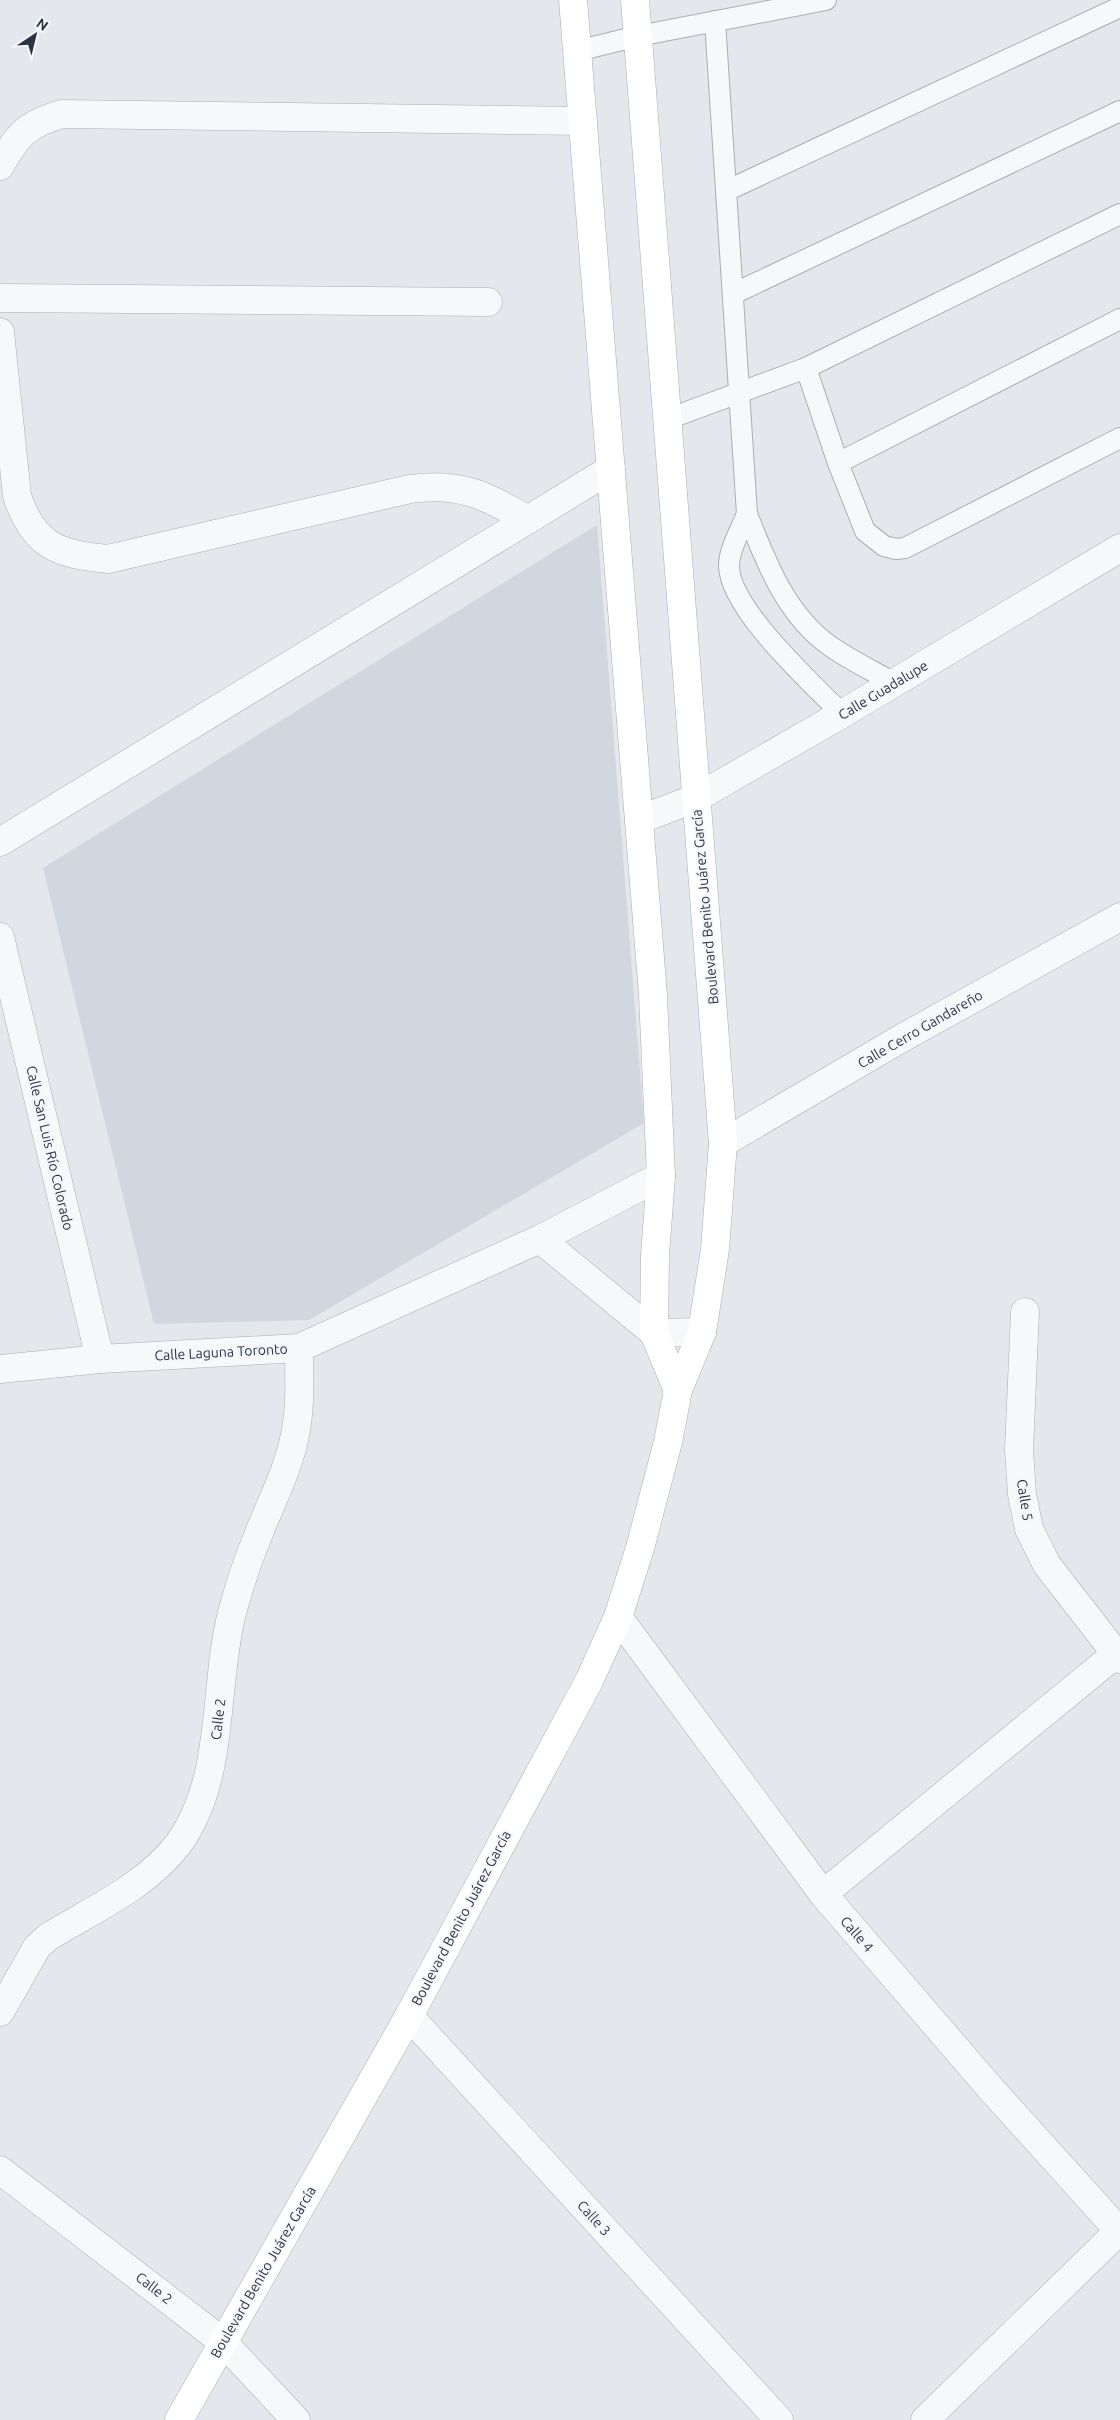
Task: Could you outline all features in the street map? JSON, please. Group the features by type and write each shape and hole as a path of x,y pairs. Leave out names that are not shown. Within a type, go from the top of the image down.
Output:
{"street":[{"path":"573,0 653,995 661,1176 655,1255 654,1333 678,1390"},
{"name":"Boulevard Benito Juárez García","path":"179,2420 409,2016 589,1680 618,1617 640,1548 666,1452 678,1390 702,1332 715,1249 723,1143 635,0"},
{"path":"0,166 14,142 29,128 43,120 62,114 583,121"},
{"path":"0,298 488,302"},
{"path":"0,332 17,496 24,518 35,534 55,548 81,556 108,560 410,488 433,485 461,488 492,498 528,520"},
{"path":"0,842 611,469"},
{"name":"Calle Guadalupe","path":"639,820 696,798 842,714 1120,548"},
{"name":"Calle Cerro Gandareño","path":"723,1143 1001,982 1120,917"},
{"name":"Calle San Luis Río Colorado","path":"0,937 7,994 100,1359"},
{"name":"Calle Laguna Toronto","path":"0,1369 100,1359 299,1348 540,1239 661,1176"},
{"path":"540,1239 654,1333 702,1332"},
{"name":"Calle 5","path":"1025,1312 1019,1450 1022,1494 1029,1529 1047,1565 1118,1656"},
{"name":"Calle 2","path":"0,2012 37,1947 48,1937 138,1883 158,1866 178,1843 191,1821 202,1792 216,1738 232,1615 244,1572 287,1466 295,1436 299,1407 299,1348"},
{"name":"Calle 4","path":"618,1617 823,1894 984,2081 1120,2232"},
{"path":"823,1894 1118,1656"},
{"name":"Calle 3","path":"409,2016 779,2420"},
{"name":"Calle 2","path":"0,2170 223,2342 296,2420"},
{"path":"925,2420 1120,2232"}],"lane":[{"path":"577,51 638,36 826,0"},
{"path":"726,191 1120,7"},
{"path":"715,21 748,514 768,565 786,598 805,622 830,646 894,683"},
{"path":"733,294 1120,111"},
{"path":"668,419 740,394 806,368 1120,214"},
{"path":"838,463 1120,319"},
{"path":"806,368 838,463 865,531 884,546 896,549 905,548 1120,438"},
{"path":"748,514 735,543 729,564 731,579 743,603 763,631 842,714"}],"shaded area":[{"path":"597,525 644,1123 309,1320 154,1324 43,868"}]}
